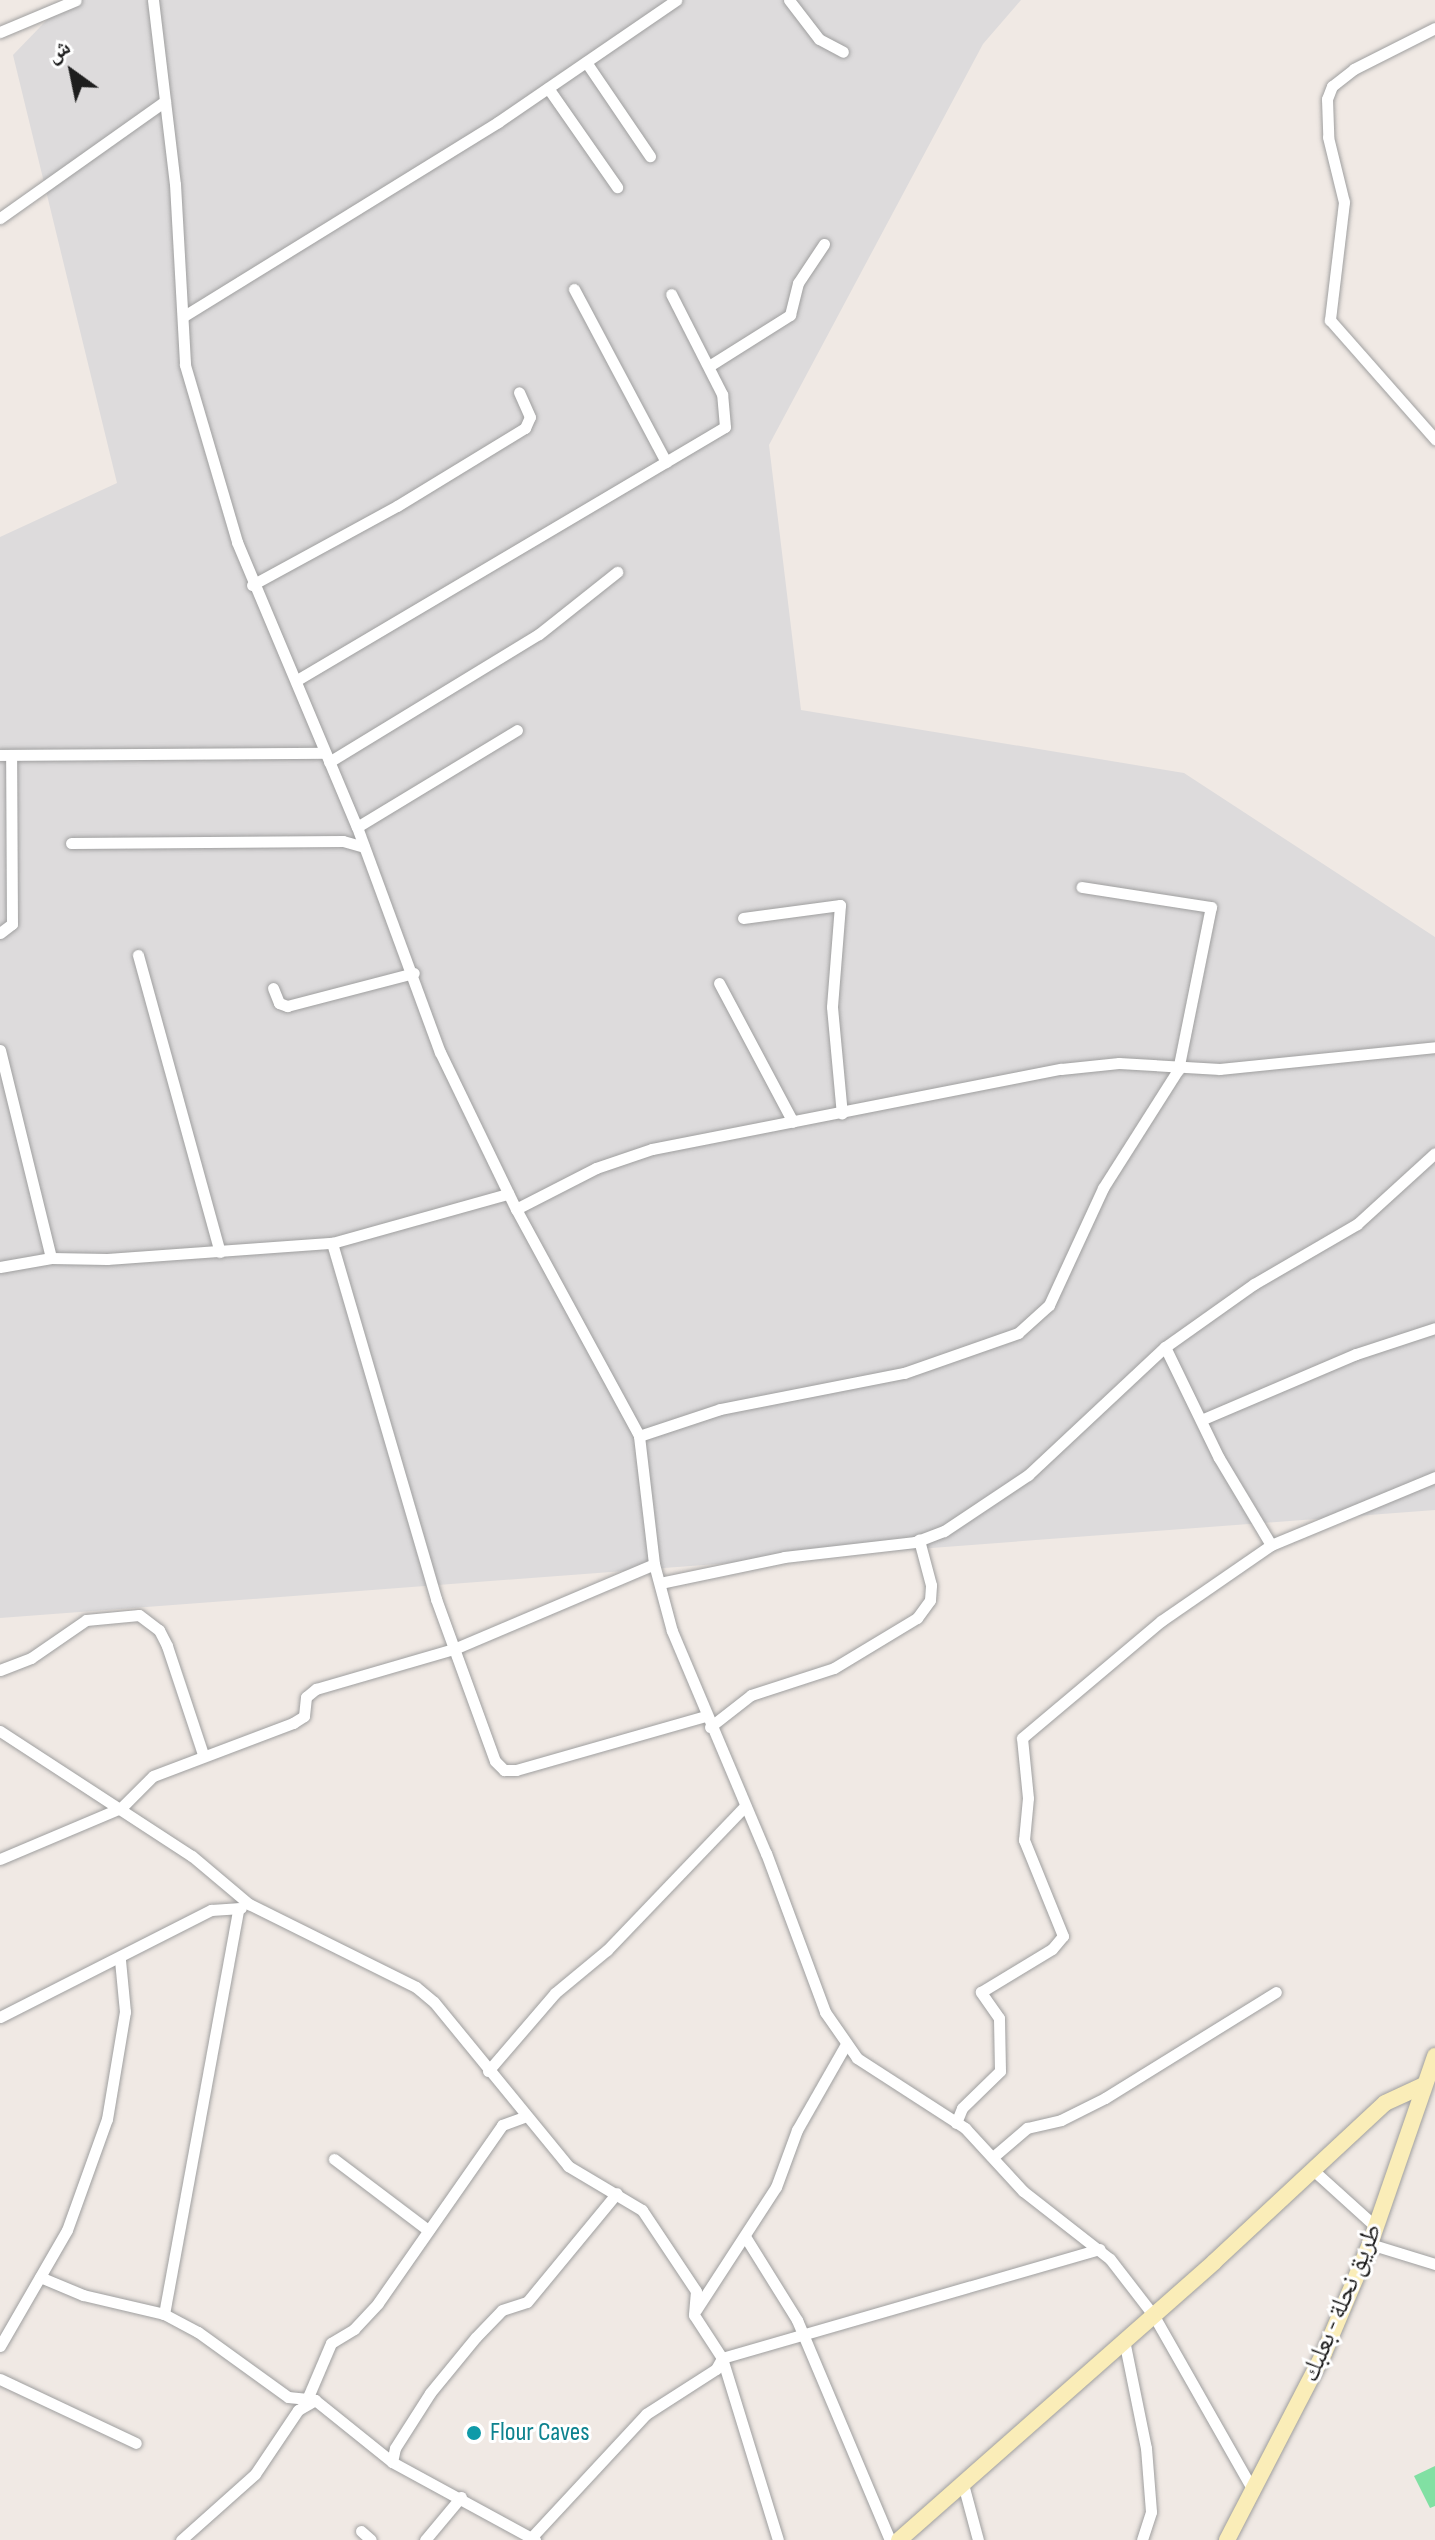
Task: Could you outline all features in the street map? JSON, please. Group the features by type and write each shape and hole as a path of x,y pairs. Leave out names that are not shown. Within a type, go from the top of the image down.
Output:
{"street":[{"path":"0,32 76,0"},
{"path":"153,0 184,316 185,365 252,585 297,680 357,827 414,973 440,1052 508,1194 639,1436 654,1564 672,1631 745,1806 825,2012 845,2046 886,2080 956,2123 993,2157 1023,2191 1100,2249 1154,2316 1254,2492"},
{"path":"184,316 548,88 676,0"},
{"path":"789,0 819,39 843,52"},
{"path":"1435,28 1354,69 1332,86 1327,99 1328,137 1344,202 1330,320 1435,439"},
{"path":"586,62 650,156"},
{"path":"548,88 617,187"},
{"path":"0,218 165,101"},
{"path":"709,366 790,315 798,283 824,244"},
{"path":"574,289 666,462"},
{"path":"297,680 725,427 727,405 671,294"},
{"path":"252,585 397,506 525,428 530,417 519,392"},
{"path":"0,933 12,924 5,755 327,758 539,634 617,572"},
{"path":"357,827 517,730"},
{"path":"71,843 343,841 364,847"},
{"path":"639,1436 720,1409 904,1373 1018,1333 1049,1305 1103,1188 1178,1070 1211,907 1082,887"},
{"path":"743,918 840,905 832,1007 842,1114"},
{"path":"138,955 220,1252"},
{"path":"273,988 279,1003 287,1006 414,973"},
{"path":"719,983 793,1122"},
{"path":"516,1209 623,1157 1090,1064 1178,1070 1349,1060 1435,1047"},
{"path":"0,1050 51,1258"},
{"path":"660,1583 784,1557 919,1540 988,1505 1028,1475 1165,1347 1254,1284 1357,1224 1435,1153"},
{"path":"0,1267 51,1258 220,1252 332,1243 508,1194"},
{"path":"332,1243 454,1649 490,1752 504,1770 708,1722 751,1695 834,1668 917,1618 930,1600 931,1585 919,1540"},
{"path":"1201,1420 1356,1354 1435,1328"},
{"path":"1165,1347 1201,1420 1271,1545"},
{"path":"956,2123 962,2108 996,2080 1003,2060 999,2018 981,1992 1052,1949 1063,1936 1024,1840 1028,1798 1022,1738 1161,1621 1271,1545 1435,1477"},
{"path":"0,1859 121,1808 153,1776 203,1754 293,1723 304,1716 306,1697 316,1689 454,1649 654,1564"},
{"path":"0,1670 31,1658 86,1620 139,1615 159,1630 167,1646 203,1754"},
{"path":"0,1731 121,1808 243,1907 416,1987 568,2166 642,2210 696,2291 694,2315 722,2358 778,2540"},
{"path":"488,2071 555,1993 607,1950 745,1806"},
{"path":"0,2017 120,1960 211,1910 243,1907"},
{"path":"164,2314 243,1907"},
{"path":"0,2346 67,2230 107,2119 125,2012 120,1960"},
{"path":"993,2157 1027,2128 1061,2120 1105,2098 1276,1992"},
{"path":"694,2315 746,2238 845,2046"},
{"name":"طريق نحلة - بعلبك","path":"1227,2540 1324,2353 1370,2244 1422,2086 1435,2056"},
{"path":"899,2540 1154,2316 1385,2103 1422,2086"},
{"path":"181,2540 255,2474 298,2410 312,2398 331,2343 354,2329 378,2303 502,2125 524,2117"},
{"path":"334,2159 428,2230"},
{"path":"1313,2170 1375,2226"},
{"path":"392,2462 407,2427 476,2337 502,2310 527,2302 617,2193"},
{"path":"746,2238 803,2334 890,2540"},
{"path":"1370,2244 1435,2264"},
{"path":"40,2277 83,2295 164,2314 198,2332 288,2397 312,2398 392,2462 461,2497 532,2539 646,2414 716,2369 722,2358 1100,2249"},
{"path":"1124,2340 1146,2448 1151,2512 1142,2540"},
{"path":"0,2379 136,2443"},
{"path":"963,2484 978,2540"},
{"path":"425,2540 461,2497"},
{"path":"361,2531 371,2540"}],"shaded area":[{"path":"66,0 1021,0 983,44 769,445 801,710 1184,773 1435,937 1435,1510 0,1618 0,537 117,483 13,55"}],"green space":[{"path":"1435,2466 1435,2506 1430,2508 1414,2476"}],"place":[{"name":"Flour Caves","path":"474,2433"}]}
